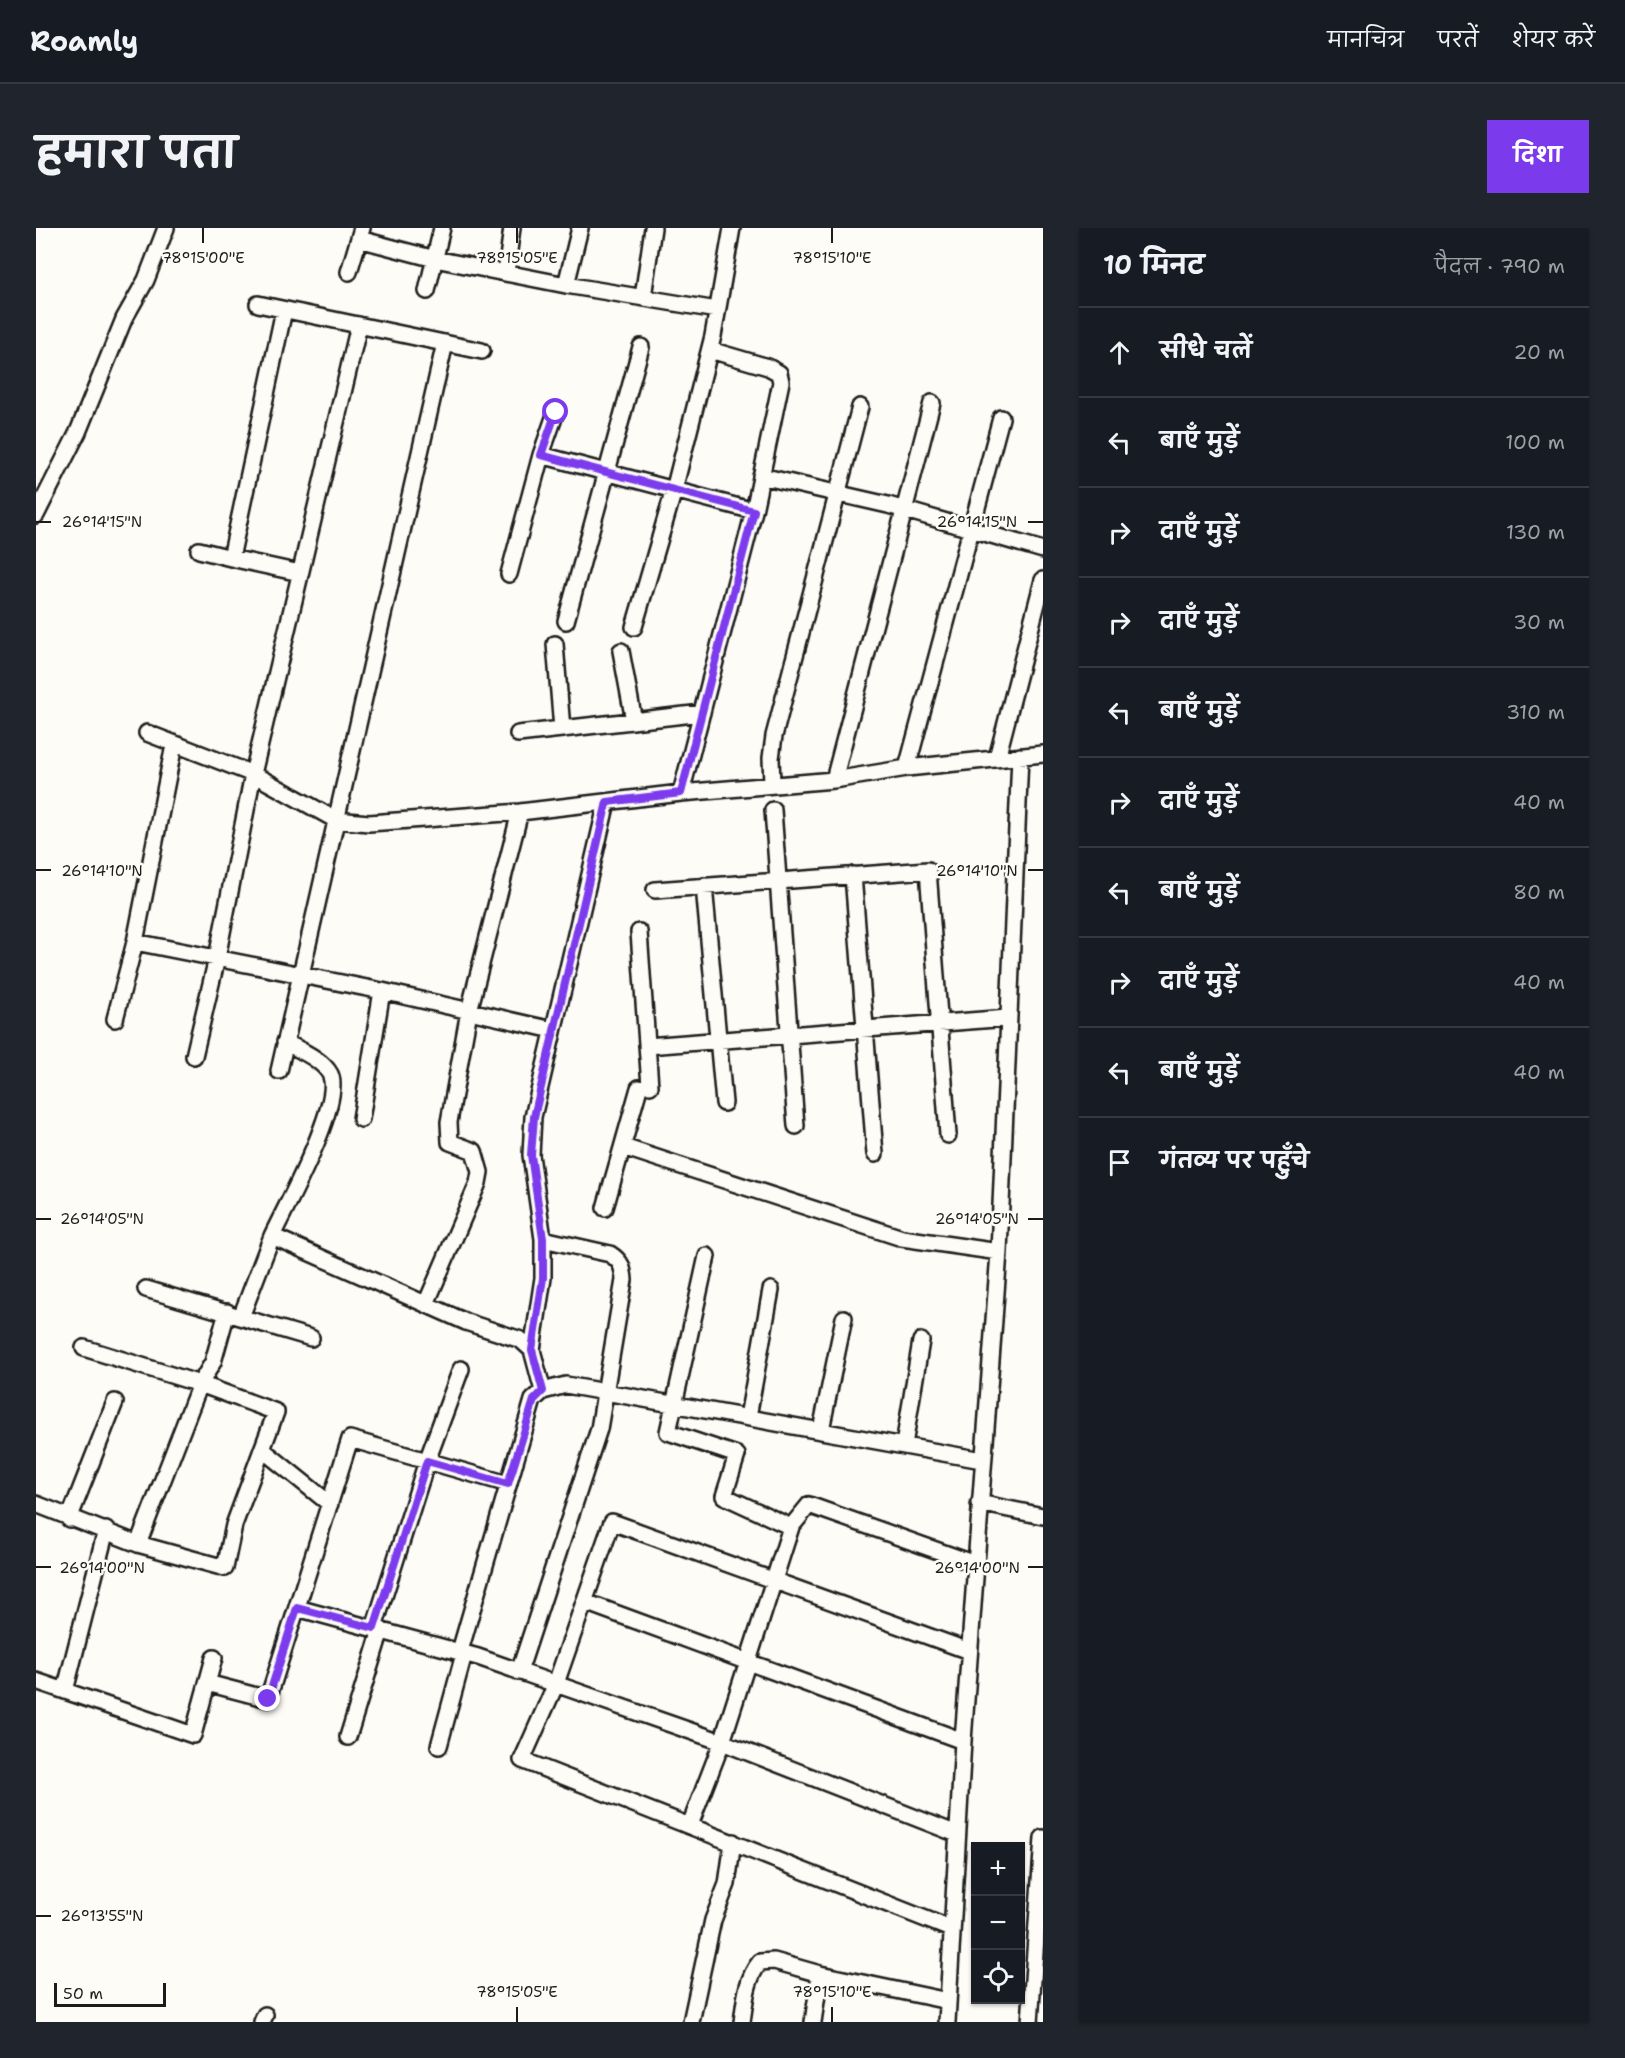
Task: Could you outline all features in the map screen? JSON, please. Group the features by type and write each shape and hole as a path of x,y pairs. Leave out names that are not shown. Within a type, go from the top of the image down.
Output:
{"street":[{"path":"36,514 78,432 124,319 146,280 166,228"},
{"path":"427,291 442,228"},
{"path":"506,273 512,228"},
{"path":"566,285 580,228"},
{"path":"643,297 653,228"},
{"path":"634,627 674,490 710,350 732,228"},
{"path":"349,272 360,233 435,259 566,285 717,310"},
{"path":"258,304 482,351"},
{"path":"231,558 284,310"},
{"path":"194,1056 217,958 253,774 359,325"},
{"path":"279,1071 445,343"},
{"path":"566,621 608,473 640,348"},
{"path":"681,793 754,511 781,382 779,373 768,367 710,350"},
{"path":"834,780 932,403"},
{"path":"772,784 771,758 774,736 860,407"},
{"path":"509,574 541,455 556,412"},
{"path":"907,768 1001,417"},
{"path":"541,455 754,511"},
{"path":"761,476 970,527 1043,550"},
{"path":"199,550 300,573"},
{"path":"997,758 1043,580"},
{"path":"555,644 562,729"},
{"path":"621,651 633,721"},
{"path":"518,734 702,713"},
{"path":"147,733 174,745 207,754 253,774 336,820 369,823 520,812 681,793 834,780 907,768 1043,754"},
{"path":"115,1019 135,942 174,745"},
{"path":"947,2022 969,1651 999,1252 1020,756"},
{"path":"543,1391 532,1350 543,1278 543,1239 531,1155 534,1117 607,802"},
{"path":"773,810 796,1126"},
{"path":"426,1304 478,1183 480,1172 474,1151 450,1142 448,1135 469,1011 520,812"},
{"path":"655,890 928,870 942,1023 948,1135"},
{"path":"854,875 875,1154"},
{"path":"704,886 724,1103"},
{"path":"605,1208 644,1087 647,1046 639,932"},
{"path":"135,942 382,991 553,1030"},
{"path":"361,1119 382,991"},
{"path":"647,1046 1008,1018"},
{"path":"138,1544 200,1384 213,1362 327,1118 332,1088 329,1072 316,1060 285,1042"},
{"path":"623,1147 902,1238 999,1252"},
{"path":"272,1236 466,1322 522,1340 532,1350"},
{"path":"519,1672 599,1429 603,1392 624,1280 623,1268 618,1259 610,1254 543,1239"},
{"path":"707,1256 668,1432 737,1455 724,1496 791,1527"},
{"path":"146,1289 312,1338"},
{"path":"748,1417 771,1290"},
{"path":"821,1430 844,1318"},
{"path":"904,1445 921,1341"},
{"path":"36,1504 69,1519 106,1530 138,1544 225,1568 234,1525 276,1412 200,1384 84,1348"},
{"path":"348,1737 427,1461 461,1370"},
{"path":"439,1746 508,1484 534,1400 543,1391 566,1385 982,1460"},
{"path":"69,1519 115,1402"},
{"path":"207,1683 268,1699 350,1439 508,1484"},
{"path":"263,1450 330,1504"},
{"path":"979,1503 1043,1516"},
{"path":"690,1825 722,1742 791,1527 809,1506 975,1564"},
{"path":"951,1929 522,1760 555,1686 612,1522 969,1651"},
{"path":"65,1691 106,1530"},
{"path":"585,1602 963,1741"},
{"path":"297,1608 462,1652 722,1742 957,1834"},
{"path":"36,1681 193,1735 214,1658"},
{"path":"1030,2022 1037,1994 1043,1838"},
{"path":"692,2022 713,1920 726,1884 733,1842"},
{"path":"742,2022 747,1987 753,1971 760,1962 774,1961 820,1974 948,2001"},
{"path":"813,2022 820,1974"}],"route":[{"path":"268,1699 297,1608 374,1628 427,1461 508,1484 534,1400 543,1391 532,1350 543,1278 543,1239 531,1155 534,1117 607,802 681,793 754,511 541,455 556,412"}]}
